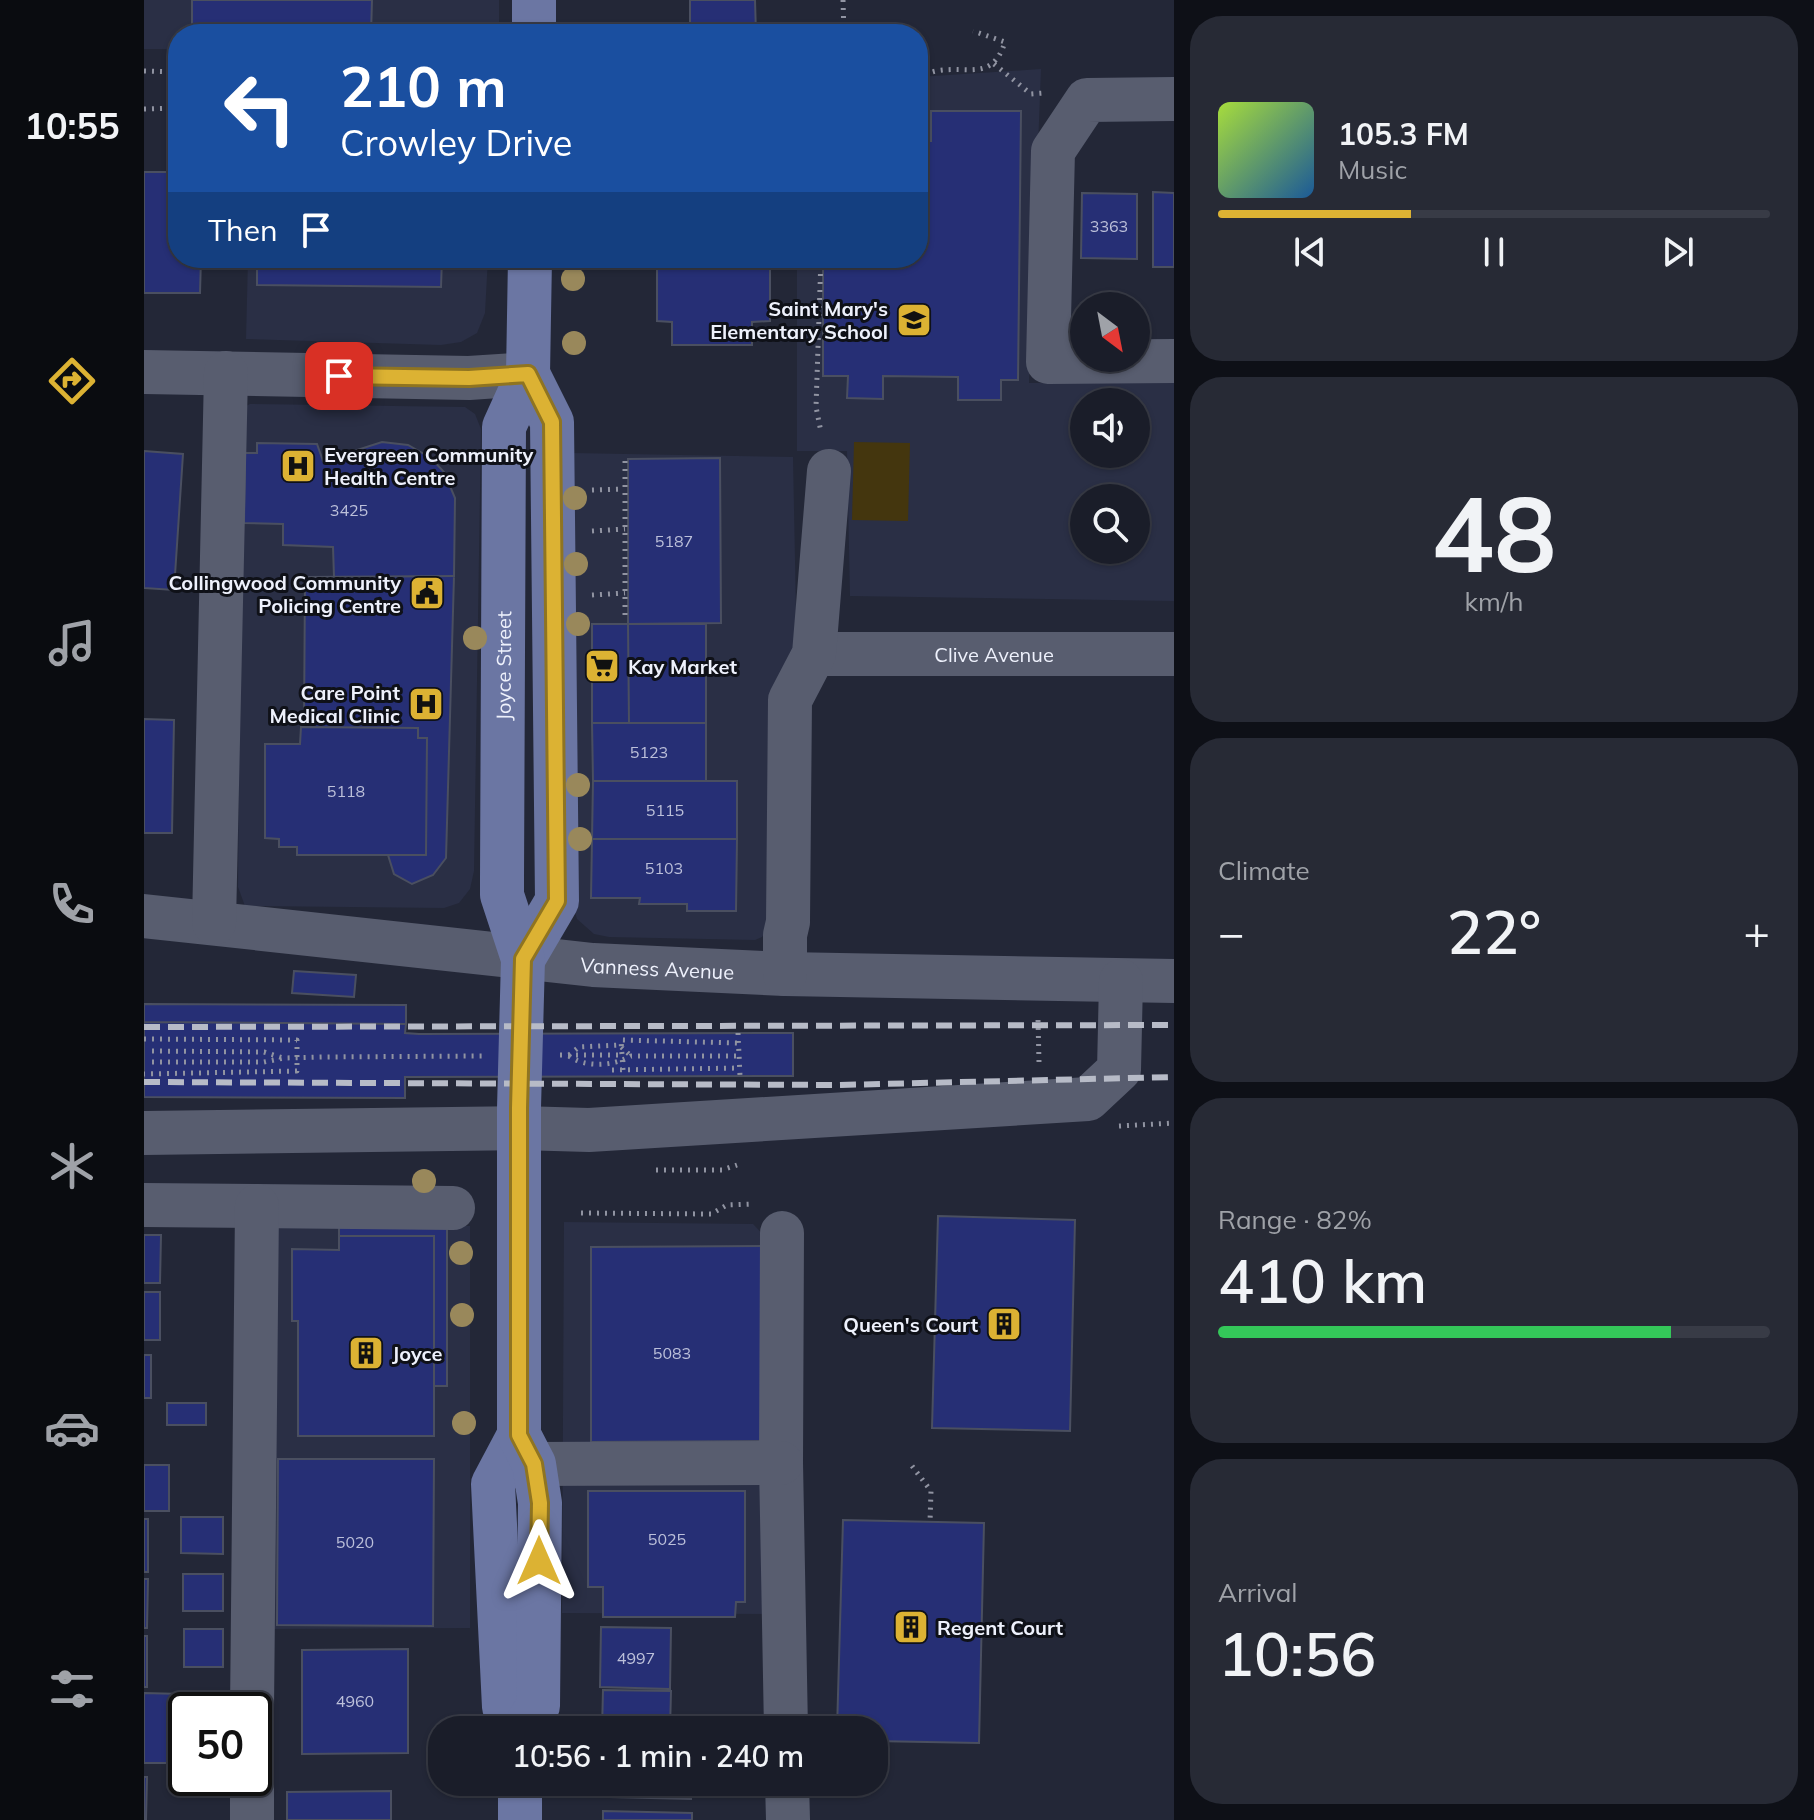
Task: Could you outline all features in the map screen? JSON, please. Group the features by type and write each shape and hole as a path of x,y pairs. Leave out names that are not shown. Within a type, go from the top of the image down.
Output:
{"main road":[{"path":"534,0 534,24"},
{"path":"511,1716 504,1707 493,1484 526,1450 520,1128 523,959 557,901 552,422 528,374 530,268"},
{"path":"520,1796 520,1820"}],"street":[{"path":"1174,99 1087,100 1053,151 1048,362 1174,361"},
{"path":"144,372 469,378 528,374"},
{"path":"214,923 226,373"},
{"path":"785,974 790,700 814,654 829,471"},
{"name":"Clive Avenue","path":"814,654 1174,654"},
{"name":"Vanness Avenue","path":"144,916 609,966 785,974 1174,981"},
{"path":"144,1133 520,1128 589,1130 1088,1099 1119,1070 1121,981"},
{"path":"144,1205 453,1208"},
{"path":"252,1692 257,1206"},
{"path":"782,1233 781,1463 786,1716"},
{"path":"526,1450 781,1463"},
{"path":"252,1796 252,1820"},
{"path":"787,1796 788,1820"}],"path":[{"path":"843,0 844,24"},
{"path":"928,74 982,69 994,64 1001,56 1005,42 973,31"},
{"path":"994,64 1031,94 1045,93"},
{"path":"144,71 168,72"},
{"path":"144,109 168,108"},
{"path":"821,268 816,407 829,471"},
{"path":"625,461 625,620"},
{"path":"602,490 624,489"},
{"path":"605,530 625,529"},
{"path":"601,595 625,593"},
{"path":"1038,1011 1039,1065"},
{"path":"738,1033 740,1076"},
{"path":"144,1039 297,1040 298,1058 297,1071 144,1074"},
{"path":"623,1070 621,1040 739,1043"},
{"path":"568,1055 579,1047 619,1045 631,1056"},
{"path":"152,1051 264,1052 284,1058"},
{"path":"568,1055 578,1063 619,1063 631,1056 739,1056"},
{"path":"553,1056 622,1055"},
{"path":"152,1062 491,1056"},
{"path":"612,1070 740,1068"},
{"path":"581,1213 711,1214 727,1205 782,1204 782,1233"},
{"path":"912,1466 931,1491 930,1522"}],"shaded area":[{"path":"144,0 499,0 499,24 168,24 168,49 144,49"},
{"name":"Saint Mary's Elementary School","path":"1041,69 1029,383 1174,383 1174,601 850,596 847,451 797,451 797,268 928,268 928,76"},
{"path":"248,268 487,268 485,313 477,333 461,342 441,345 246,339"},
{"path":"250,404 465,407 475,414 481,429 474,871 470,889 459,903 444,908 245,906 238,887 241,424 244,407"},
{"path":"854,442 910,443 908,521 852,520"},
{"path":"572,453 793,457 796,612 775,916 762,937 755,940 609,937 594,934 577,919"},
{"path":"564,1222 753,1224 772,1244 769,1614 562,1613"},
{"path":"267,1226 470,1226 470,1628 266,1629"}],"building":[{"path":"192,0 372,0 371,24 192,24"},
{"path":"690,0 755,0 756,24 690,24"},
{"path":"931,111 1021,111 1018,380 1001,380 1001,400 958,400 958,377 883,376 883,399 847,398 848,376 823,376 823,268 928,268 928,141 931,141"},
{"path":"144,172 168,172 168,268 201,268 200,293 144,293"},
{"path":"1153,192 1174,193 1174,267 1153,267"},
{"path":"1082,193 1137,194 1137,259 1081,258"},
{"path":"257,268 442,268 441,287 257,285"},
{"path":"657,268 770,268 770,321 752,322 752,345 672,345 672,322 657,321"},
{"path":"382,442 408,445 431,458 444,472 455,498 454,576 334,577 333,547 283,545 283,524 244,523 245,453 257,453 257,443 317,444 323,461"},
{"path":"144,451 183,454 174,590 144,588"},
{"path":"720,458 721,623 628,624 628,459"},
{"path":"454,576 446,858 433,875 412,884 394,874 388,855 426,855 427,738 418,738 418,728 304,727 305,577"},
{"path":"592,624 628,624 629,723 592,723"},
{"path":"628,624 706,624 706,723 629,723"},
{"path":"144,719 174,720 172,833 144,833"},
{"path":"592,723 706,723 706,781 593,781"},
{"path":"301,727 418,728 418,738 427,738 426,855 297,855 297,847 279,847 279,839 265,838 265,744 300,744"},
{"path":"593,781 737,781 737,839 592,839"},
{"path":"592,839 737,839 736,911 687,911 687,904 639,904 640,898 591,898"},
{"path":"294,971 356,975 354,997 292,993"},
{"path":"144,1004 406,1005 406,1024 144,1022"},
{"path":"144,1022 406,1024 405,1033 419,1034 793,1033 793,1076 405,1077 405,1098 144,1097"},
{"name":"Queen's Court","path":"938,1216 1075,1220 1070,1431 932,1428"},
{"path":"339,1224 447,1224 447,1386 434,1386 434,1236 339,1236"},
{"path":"144,1235 161,1235 160,1283 144,1283"},
{"name":"Joyce","path":"339,1236 434,1236 434,1436 298,1436 298,1321 292,1321 292,1249 339,1250"},
{"path":"766,1246 767,1441 591,1442 591,1247"},
{"path":"144,1292 160,1292 160,1340 144,1340"},
{"path":"144,1355 151,1355 151,1398 144,1398"},
{"path":"167,1403 206,1403 206,1425 167,1425"},
{"path":"278,1459 434,1459 433,1626 277,1625"},
{"path":"144,1465 169,1465 169,1511 144,1511"},
{"path":"588,1491 745,1491 745,1602 736,1602 735,1617 603,1617 603,1587 588,1587"},
{"path":"181,1517 223,1517 223,1554 181,1553"},
{"path":"144,1519 148,1519 148,1572 144,1572"},
{"name":"Regent Court","path":"843,1520 984,1523 979,1743 888,1741 888,1716 837,1716"},
{"path":"183,1574 223,1574 223,1611 183,1611"},
{"path":"144,1579 148,1579 147,1628 144,1628"},
{"path":"601,1627 671,1628 670,1689 600,1687"},
{"path":"184,1629 223,1629 223,1667 184,1667"},
{"path":"144,1636 147,1636 147,1687 144,1687"},
{"path":"408,1649 408,1753 302,1754 302,1650"},
{"path":"603,1690 671,1691 670,1716 602,1716"},
{"path":"144,1693 168,1694 168,1763 144,1763"},
{"path":"144,1777 147,1777 146,1820 144,1820"},
{"path":"391,1791 391,1820 287,1820 287,1792"},
{"path":"691,1796 691,1799 610,1797"},
{"path":"603,1811 692,1813 692,1820 603,1820"}],"railway":[{"path":"144,1027 1174,1025"},
{"path":"144,1082 838,1085 1174,1077"}],"place":[{"name":"Saint Mary's Elementary School","path":"914,320"},
{"name":"Evergreen Community Health Centre","path":"298,466"},
{"name":"Collingwood Community Policing Centre","path":"427,593"},
{"name":"Kay Market","path":"602,666"},
{"name":"Care Point Medical Clinic","path":"426,704"},
{"name":"Queen's Court","path":"1004,1324"},
{"name":"Joyce","path":"366,1353"},
{"name":"Regent Court","path":"911,1627"}],"route":[{"path":"339,376 469,378 528,374 552,422 557,901 523,959 519,1108 519,1435 534,1464 540,1503 539,1561"}]}
